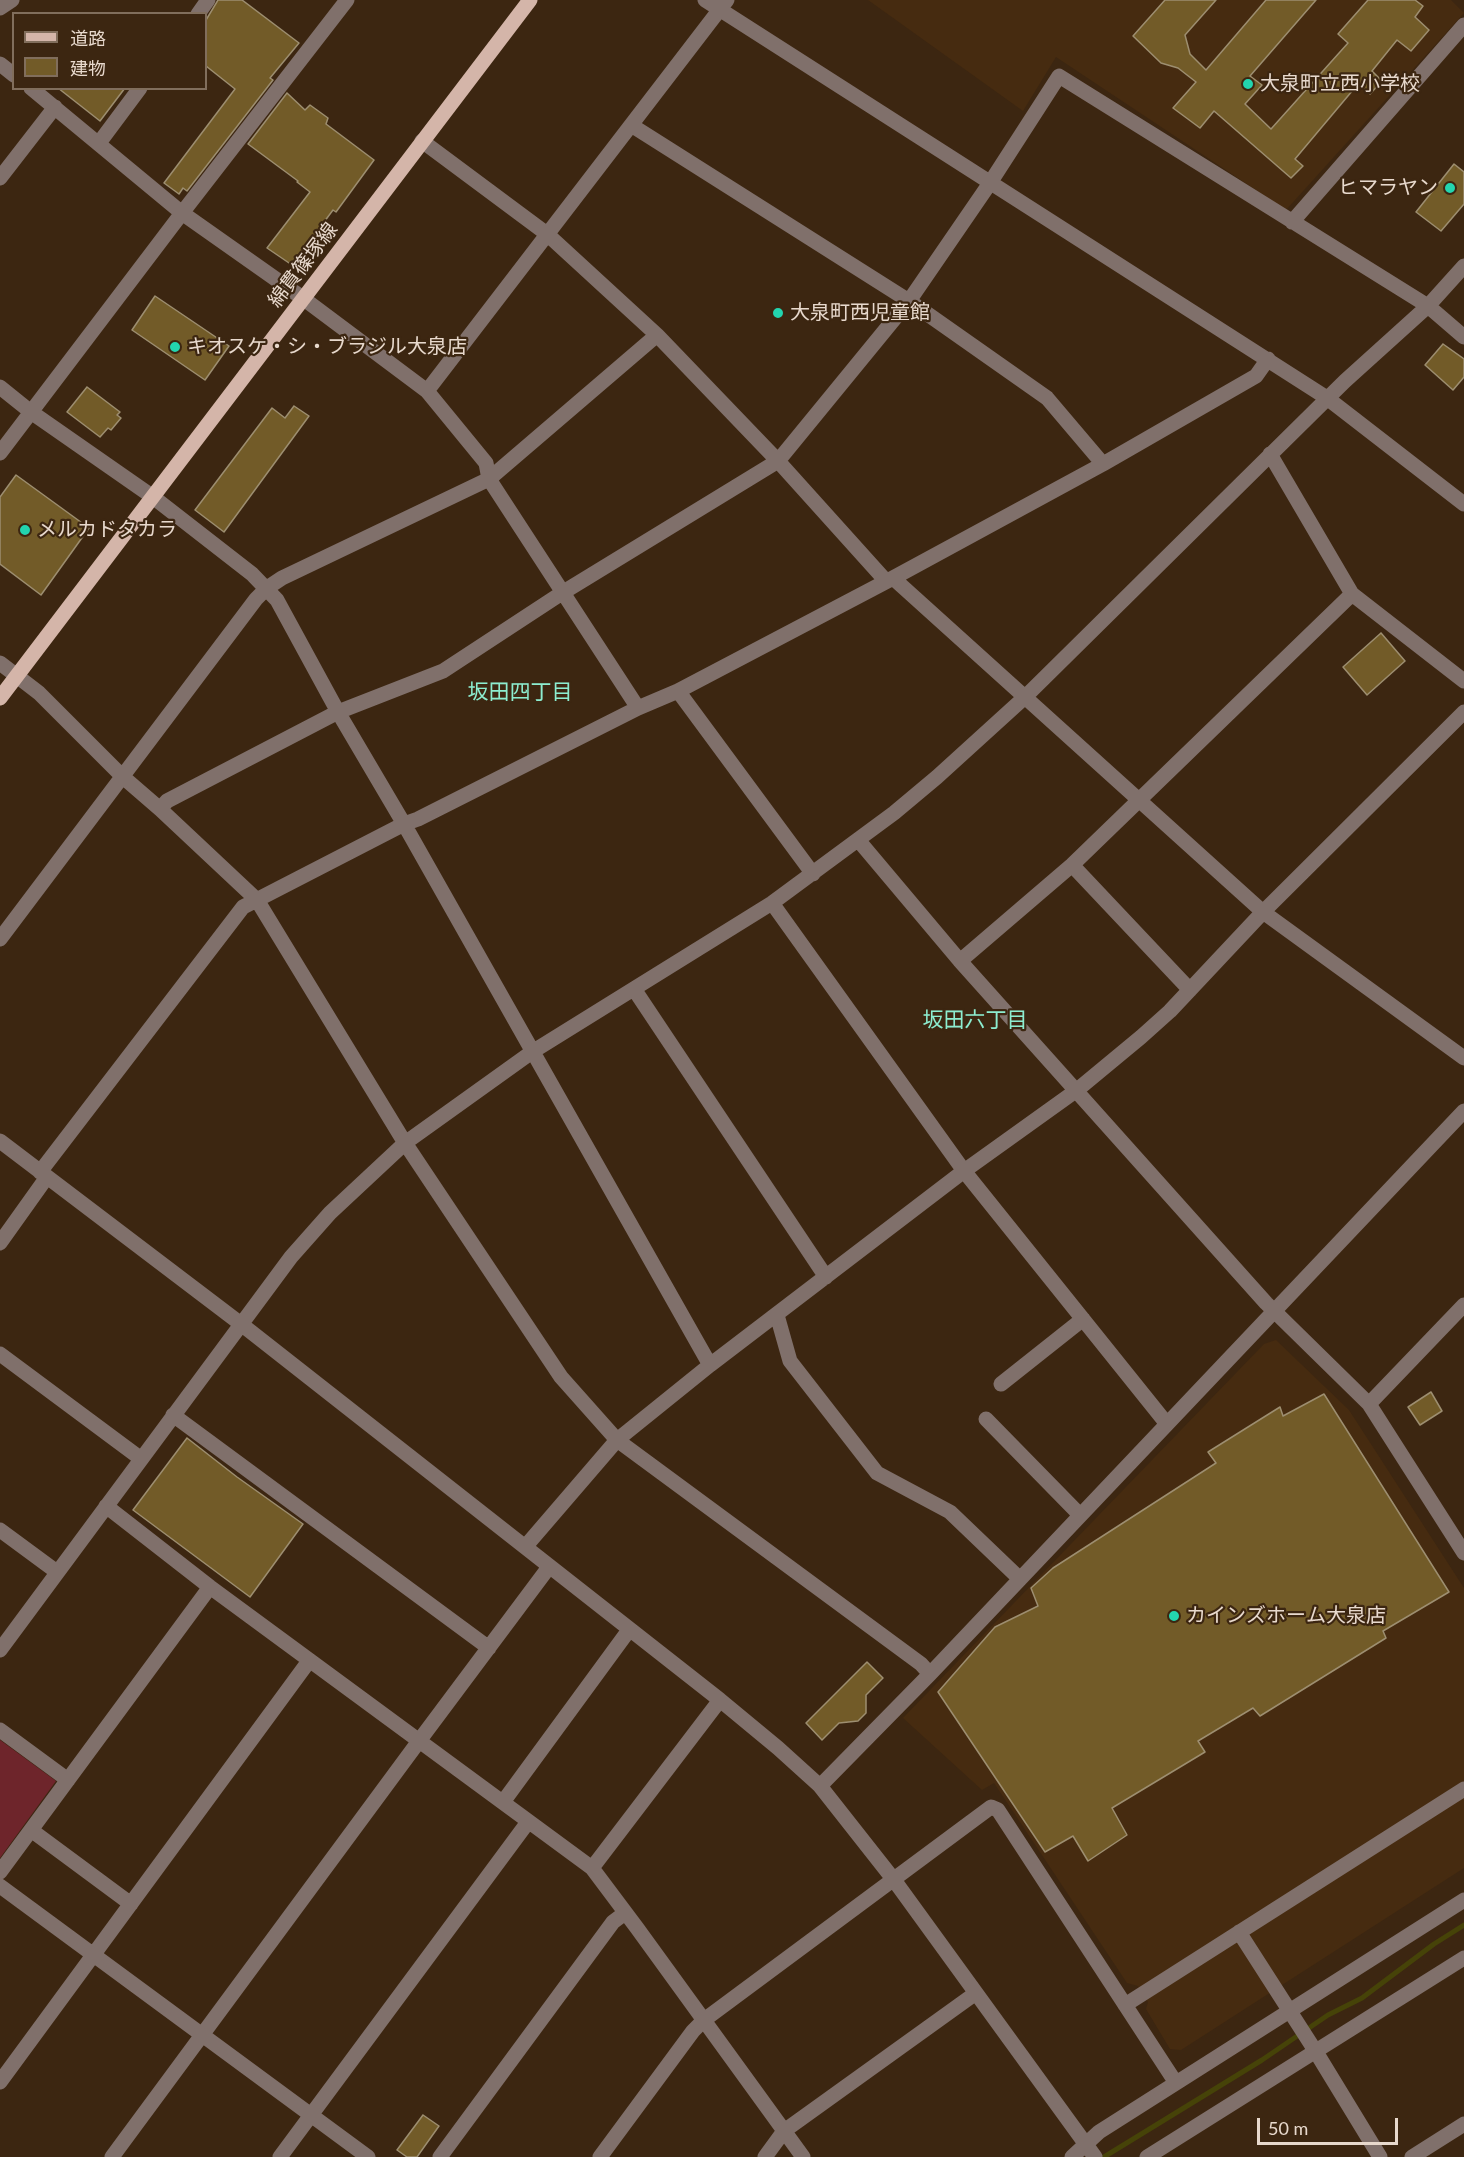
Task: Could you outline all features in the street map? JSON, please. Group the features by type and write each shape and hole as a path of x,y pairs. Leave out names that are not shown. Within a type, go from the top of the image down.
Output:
{"main road":[{"name":"綿貫篠塚線","path":"0,698 530,0"}],"street":[{"path":"0,8 12,0"},
{"path":"705,0 724,5 990,183 1327,398 1464,504"},
{"path":"0,453 339,3"},
{"path":"427,391 724,5"},
{"path":"1292,222 1464,25"},
{"path":"0,64 12,73"},
{"path":"160,809 167,801 338,712 443,672 562,593 778,461 909,301 990,183 1059,76 1428,306 1464,338"},
{"path":"34,90 182,213 304,299 427,391 486,463 489,479 638,708"},
{"path":"99,143 139,90"},
{"path":"0,178 55,107"},
{"path":"631,125 909,301 1047,399 1103,464"},
{"path":"422,141 547,234 657,335 889,579 1025,697 1263,912 1464,1058"},
{"path":"0,1650 291,1257 330,1213 405,1143 532,1052 772,903 859,841 937,777 1025,697 1327,398 1428,306 1464,266"},
{"path":"0,939 256,599 267,588 282,578 489,479 657,335"},
{"path":"0,1243 44,1175 243,907 404,824 638,708 678,691 889,579 1103,464 1257,376 1268,359"},
{"path":"0,387 153,497 252,574 277,600 338,712 404,824 710,1365"},
{"path":"1270,454 1352,594 1464,681"},
{"path":"960,961 1072,865 1352,594"},
{"path":"0,663 39,693 123,777 257,900 405,1143 561,1377 617,1440 921,1665 930,1674"},
{"path":"678,691 813,874"},
{"path":"525,1548 617,1440 710,1365 964,1171 1077,1090 1141,1037 1464,712"},
{"path":"859,841 960,961 1275,1311 1369,1404 1464,1554"},
{"path":"1072,865 1190,990"},
{"path":"772,903 964,1171 1167,1424"},
{"path":"634,989 826,1277"},
{"path":"820,1786 930,1674 1464,1111"},
{"path":"0,1141 241,1324 720,1700 820,1786 894,1880 1095,2157"},
{"path":"1369,1404 1464,1305"},
{"path":"777,1315 790,1361 877,1473 950,1512 1020,1579"},
{"path":"1001,1384 1083,1319"},
{"path":"0,1354 140,1458"},
{"path":"173,1415 489,1648"},
{"path":"986,1419 1080,1515"},
{"path":"106,1506 309,1661 592,1868 803,2157"},
{"path":"0,1530 57,1572"},
{"path":"112,2157 549,1567"},
{"path":"0,1872 210,1587"},
{"path":"502,1802 629,1630"},
{"path":"0,2082 309,1661"},
{"path":"592,1868 720,1700"},
{"path":"0,1730 68,1780"},
{"path":"1125,2005 1464,1790"},
{"path":"600,2157 693,2031 704,2020 894,1880 982,1811 991,1807 998,1810 1176,2083"},
{"path":"280,2157 528,1822"},
{"path":"31,1830 131,1904"},
{"path":"0,1886 369,2157"},
{"path":"1072,2157 1100,2132 1464,1900"},
{"path":"440,2157 613,1922 625,1913"},
{"path":"1239,1932 1380,2157"},
{"path":"1147,2157 1464,1958"},
{"path":"765,2157 784,2131 976,1993"},
{"path":"1412,2157 1464,2124"}],"shaded area":[{"name":"大泉町立西小学校","path":"868,0 1451,0 1464,13 1286,210 1056,57 1023,111"},
{"path":"1276,1340 1349,1410 1464,1588 1464,1868 1181,2050 1170,2049 1146,2009 1148,2002 1138,1986 1127,1983 994,1783 982,1790 903,1718 1264,1344"},
{"path":"0,1740 56,1781 0,1858"}],"building":[{"path":"218,0 242,0 299,43 270,78 273,80 187,191 183,188 179,194 164,183 235,89 207,67 207,18"},
{"path":"1165,0 1216,0 1185,35 1190,54 1206,70 1266,0 1316,0 1250,76 1262,85 1245,104 1271,129 1348,43 1338,34 1368,0 1415,0 1423,6 1415,17 1429,30 1411,51 1397,40 1372,71 1382,81 1370,94 1358,84 1295,159 1303,166 1291,178 1214,111 1200,128 1173,108 1196,82 1178,68 1161,63 1133,36"},
{"path":"61,90 123,90 100,121"},
{"path":"287,93 305,110 310,105 328,118 326,124 374,160 336,212 333,210 292,265 267,248 310,192 248,144"},
{"name":"ヒマラヤン","path":"1454,164 1464,172 1464,204 1441,231 1416,212"},
{"path":"155,296 229,346 205,380 132,330"},
{"path":"1443,344 1464,359 1464,377 1453,390 1425,365"},
{"path":"87,387 120,412 117,415 121,418 111,430 108,428 100,437 67,412"},
{"path":"294,406 309,416 224,532 195,510 272,408 285,418"},
{"path":"16,475 89,528 41,595 0,564 0,497"},
{"path":"1381,633 1405,661 1367,695 1343,667"},
{"path":"1431,1392 1442,1411 1420,1425 1408,1407"},
{"path":"1324,1394 1449,1592 1383,1631 1386,1638 1260,1716 1253,1708 1198,1741 1205,1752 1112,1808 1127,1835 1088,1861 1073,1836 1045,1852 938,1692 995,1627 1038,1606 1031,1588 1053,1568 1216,1463 1208,1452 1280,1407 1283,1416"},
{"path":"187,1438 303,1524 250,1597 133,1510"},
{"path":"867,1662 883,1678 866,1695 866,1713 858,1721 839,1723 822,1740 806,1723"},
{"path":"423,2115 439,2126 417,2157 407,2157 397,2150"}],"waterway":[{"path":"1104,2157 1262,2060 1328,2015 1362,1998 1434,1944 1464,1925"}],"place":[{"name":"大泉町立西小学校","path":"1248,84"},
{"name":"ヒマラヤン","path":"1450,188"},
{"name":"大泉町西児童館","path":"778,313"},
{"name":"キオスケ・シ・ブラジル大泉店","path":"175,347"},
{"name":"メルカドタカラ","path":"25,530"},
{"name":"カインズホーム大泉店","path":"1174,1616"}],"district":[{"name":"坂田四丁目","path":"520,692"},
{"name":"坂田六丁目","path":"975,1020"}]}
